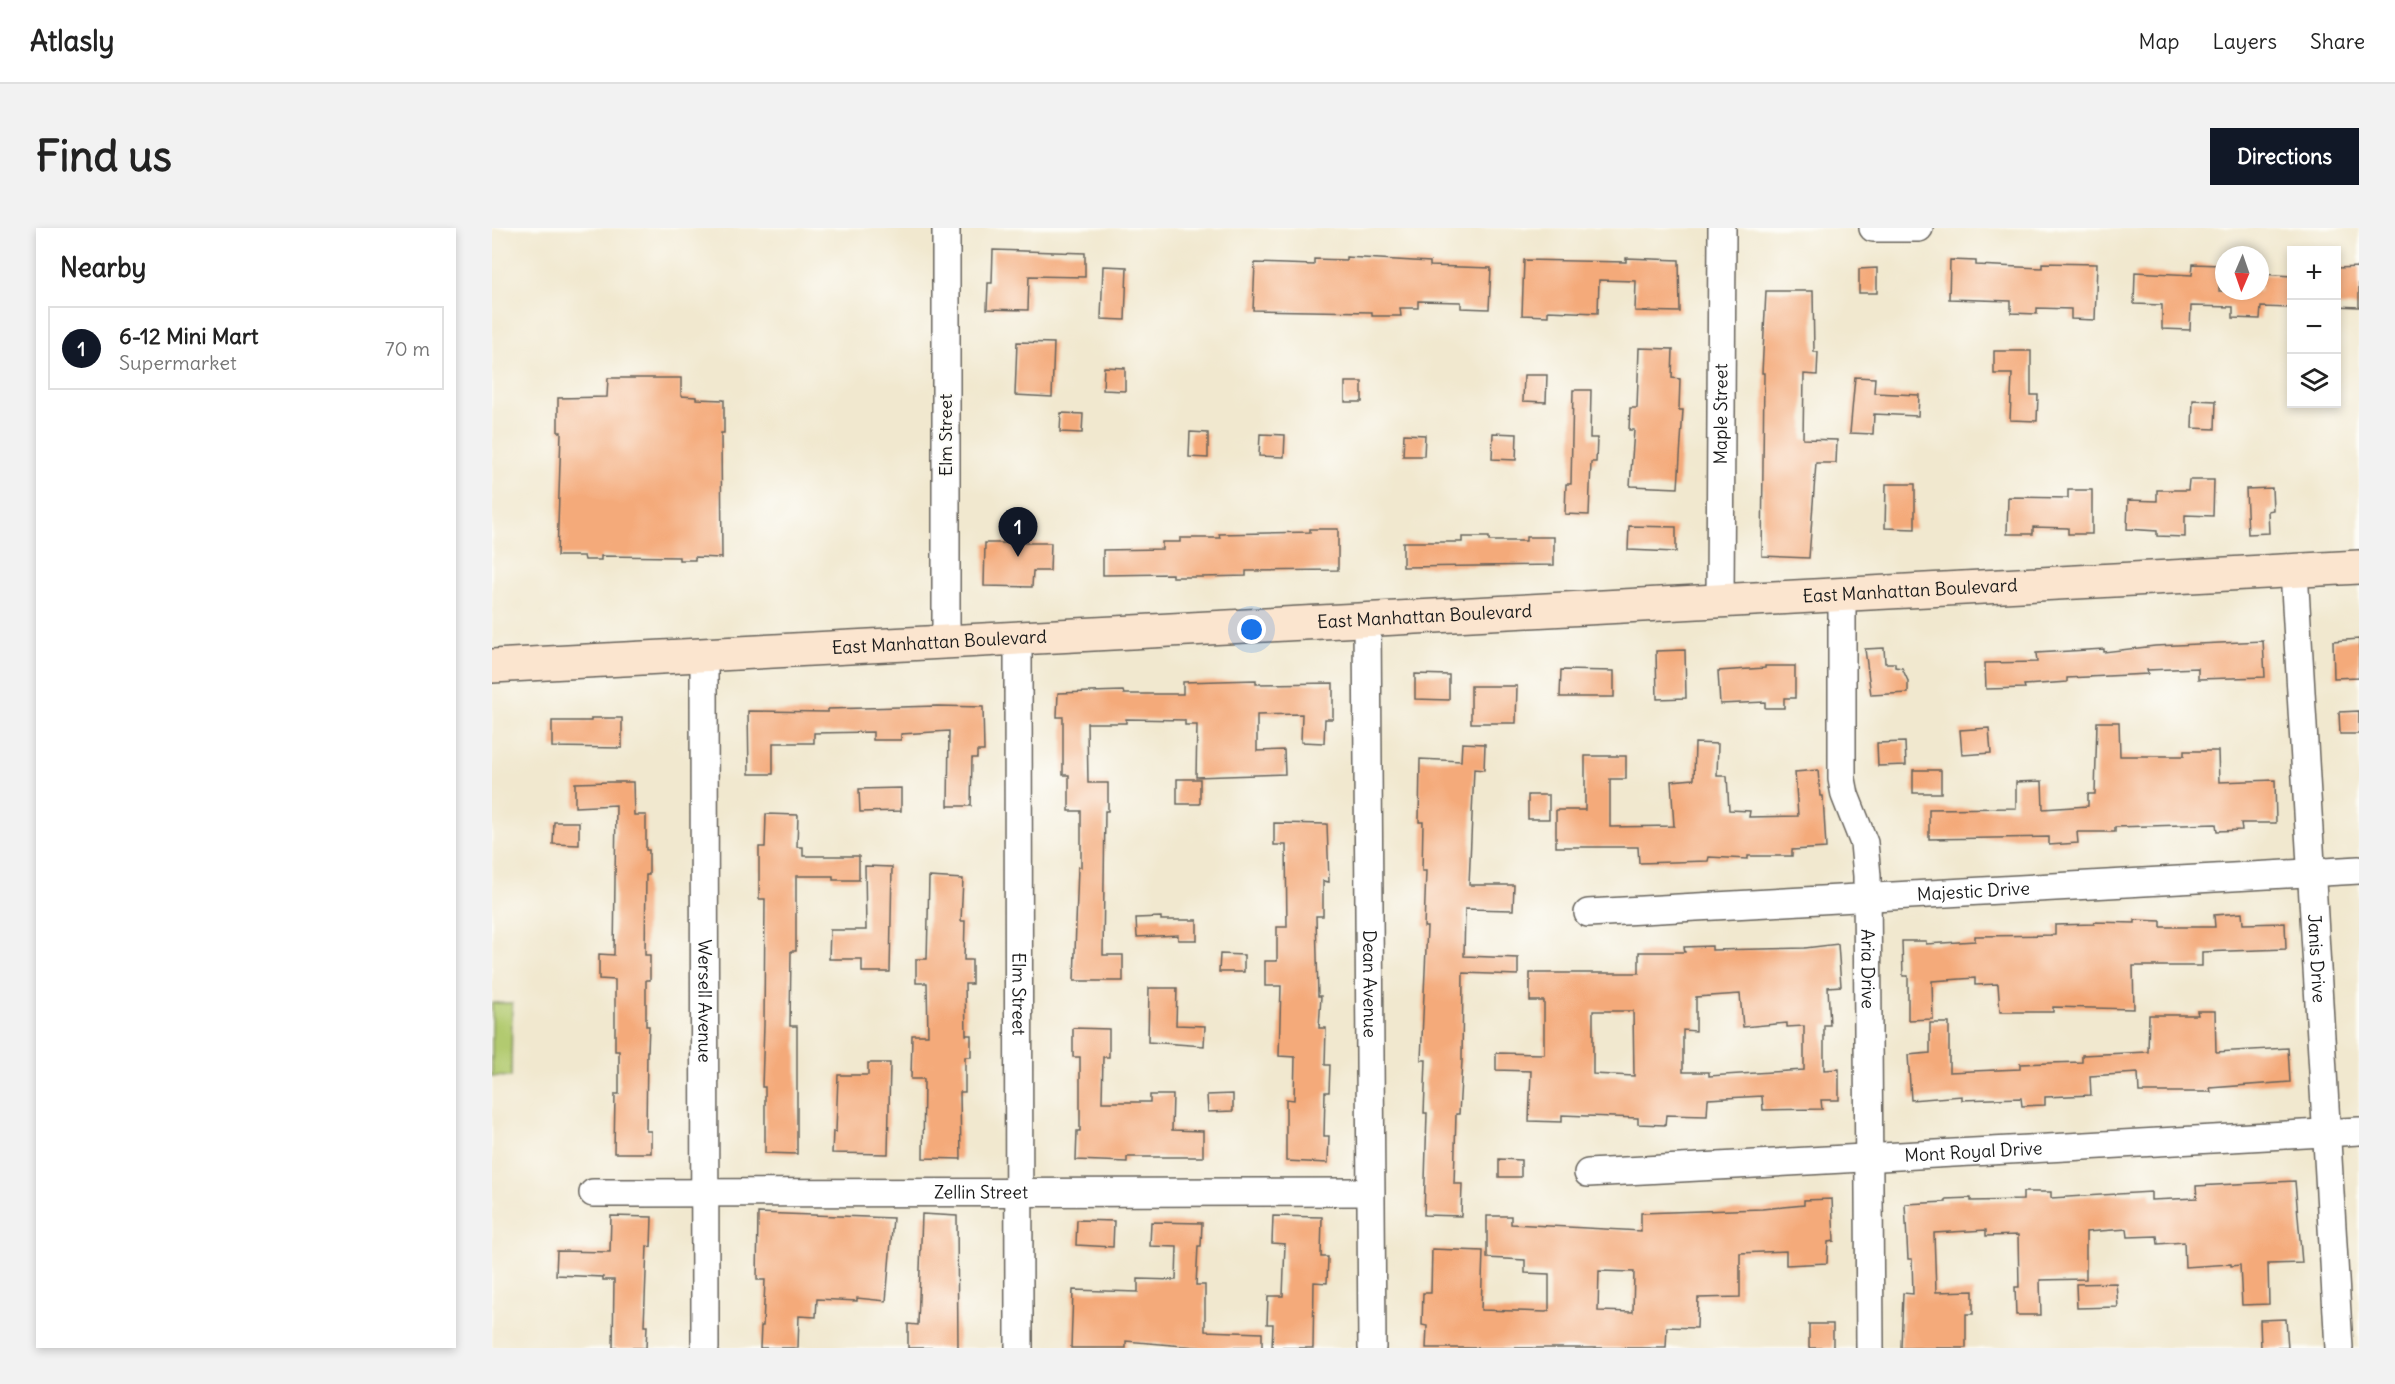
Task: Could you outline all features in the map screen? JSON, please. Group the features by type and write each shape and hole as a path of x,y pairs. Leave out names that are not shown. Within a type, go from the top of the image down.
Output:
{"main road":[{"name":"East Manhattan Boulevard","path":"492,666 2359,567"}],"street":[{"name":"Elm Street","path":"946,228 946,642"},
{"name":"Maple Street","path":"1720,602 1722,228"},
{"path":"1874,228 1919,228"},
{"name":"Janis Drive","path":"2295,571 2339,1348"},
{"name":"Aria Drive","path":"1842,595 1842,779 1845,795 1864,843 1867,898 1870,1348"},
{"name":"Dean Avenue","path":"1367,620 1372,1348"},
{"name":"Elm Street","path":"1018,638 1019,1348"},
{"name":"Wersell Avenue","path":"704,655 705,1348"},
{"name":"Majestic Drive","path":"1588,913 2359,870"},
{"name":"Mont Royal Drive","path":"1588,1173 2359,1131"},
{"name":"Zellin Street","path":"593,1193 1370,1192"}],"green space":[{"path":"492,1003 512,1003 511,1077 492,1076"}],"building":[{"path":"993,250 1085,253 1085,277 1029,276 1028,310 987,309 988,283 992,283"},
{"path":"1346,257 1430,262 1430,266 1491,268 1489,309 1461,308 1461,302 1418,301 1418,308 1400,308 1401,316 1372,316 1372,312 1253,310 1255,263 1314,265 1314,259 1346,260"},
{"path":"1626,258 1679,260 1680,312 1635,311 1636,281 1599,280 1598,313 1548,311 1548,316 1522,315 1524,260 1626,262"},
{"path":"1950,260 1976,261 1976,265 2042,268 2042,263 2097,264 2095,320 2071,319 2071,309 2037,308 2037,314 2011,313 2011,301 1949,299"},
{"path":"2193,264 2215,265 2215,300 2269,300 2269,275 2287,276 2287,308 2261,307 2260,319 2233,318 2233,307 2191,306 2190,330 2162,329 2162,305 2134,304 2135,272 2192,275"},
{"path":"1103,266 1127,267 1125,320 1101,319"},
{"path":"2359,267 2359,307 2341,306 2341,268"},
{"path":"1877,268 1877,293 1859,293 1859,269"},
{"path":"1766,291 1813,291 1814,352 1818,352 1817,375 1804,374 1803,439 1837,440 1836,463 1816,463 1809,558 1762,556 1764,373 1762,373"},
{"path":"1017,342 1054,343 1052,397 1015,395"},
{"path":"1639,348 1673,349 1672,378 1680,379 1679,410 1683,410 1678,488 1630,486 1634,430 1629,430 1630,408 1637,408"},
{"path":"1994,351 2031,351 2031,395 2038,395 2037,421 2010,420 2012,374 1994,374"},
{"path":"1104,367 1125,368 1125,391 1103,390"},
{"path":"1524,375 1547,375 1546,402 1523,401"},
{"path":"1855,377 1875,378 1874,393 1919,395 1918,416 1874,414 1873,434 1850,433"},
{"path":"608,378 681,378 681,396 724,400 724,433 721,433 722,558 695,557 695,560 679,560 679,557 601,556 601,560 585,560 584,556 557,556 561,432 558,432 558,398 607,397"},
{"path":"1345,382 1362,382 1362,402 1345,402"},
{"path":"1573,390 1591,390 1590,438 1597,438 1596,462 1591,462 1589,515 1565,514 1566,484 1571,484"},
{"path":"2193,400 2216,401 2215,429 2192,428"},
{"path":"1061,413 1083,414 1082,433 1060,432"},
{"path":"1190,432 1208,433 1208,458 1189,457"},
{"path":"1493,433 1517,434 1516,460 1492,459"},
{"path":"1260,434 1285,435 1284,457 1259,456"},
{"path":"1404,434 1425,435 1424,456 1403,456"},
{"path":"2189,480 2214,480 2213,516 2185,515 2185,537 2157,536 2157,531 2127,529 2128,500 2157,501 2157,490 2188,490"},
{"path":"1886,484 1915,484 1915,529 1885,528"},
{"path":"2272,488 2273,510 2268,511 2269,533 2248,534 2246,489"},
{"path":"2068,490 2092,490 2092,534 2068,534 2068,528 2033,527 2033,534 2007,534 2008,497 2068,498"},
{"path":"1629,526 1676,527 1676,552 1628,550"},
{"path":"1310,529 1338,529 1338,570 1246,571 1246,576 1202,577 1172,577 1172,574 1103,575 1103,550 1162,549 1162,542 1180,542 1180,538 1220,538 1219,534 1310,532"},
{"path":"1462,537 1489,537 1489,541 1526,541 1526,537 1554,537 1554,565 1403,567 1403,542 1462,542"},
{"path":"985,543 1051,543 1050,571 1033,571 1032,587 984,586"},
{"path":"2359,639 2359,677 2334,678 2333,641"},
{"path":"2263,641 2265,677 2198,679 2198,668 2147,670 2148,674 2067,678 2067,682 2024,685 2025,688 1986,689 1985,663 2037,662 2036,653 2104,649 2104,652 2155,646"},
{"path":"1884,648 1885,663 1895,663 1895,667 1902,668 1908,681 1908,693 1871,695 1865,649"},
{"path":"1685,650 1686,698 1657,699 1656,651"},
{"path":"1765,666 1795,666 1795,698 1784,698 1784,708 1765,708 1765,702 1720,704 1718,671 1765,668"},
{"path":"1561,670 1614,671 1614,697 1560,697"},
{"path":"1415,674 1449,675 1449,700 1415,699"},
{"path":"1256,680 1256,684 1333,683 1333,719 1325,719 1324,743 1301,742 1302,714 1257,715 1257,751 1284,750 1285,774 1196,777 1197,725 1185,725 1185,720 1126,719 1126,723 1087,723 1088,783 1108,783 1108,811 1105,811 1103,955 1123,955 1123,981 1074,981 1078,867 1081,867 1081,811 1069,811 1069,775 1063,775 1063,717 1057,717 1058,693 1123,691 1124,694 1183,694 1183,682"},
{"path":"1471,686 1517,686 1516,723 1471,723"},
{"path":"983,707 984,751 977,751 977,758 972,758 971,806 948,806 949,731 901,734 901,740 873,740 873,732 814,733 814,743 773,743 773,774 749,774 748,711 828,712 828,709"},
{"path":"2359,711 2359,734 2340,734 2339,712"},
{"path":"591,718 622,718 622,748 552,747 552,721 591,721"},
{"path":"2097,722 2119,722 2120,756 2184,756 2184,751 2218,751 2219,782 2275,780 2276,823 2241,823 2242,830 2217,831 2216,824 2115,827 2115,832 2077,832 2078,843 2049,845 2049,837 1929,839 1929,809 2016,808 2016,782 2042,781 2043,809 2088,806 2088,794 2095,794"},
{"path":"1989,728 1991,753 1962,755 1960,730"},
{"path":"1905,742 1906,765 1878,766 1877,743"},
{"path":"1462,743 1485,744 1484,770 1474,769 1469,885 1514,885 1513,910 1465,909 1464,956 1518,958 1518,975 1463,973 1462,1061 1459,1114 1456,1114 1454,1184 1462,1184 1461,1216 1424,1215 1426,1060 1421,1060 1427,927 1424,927 1426,871 1422,871 1423,822 1419,822 1420,759 1461,761"},
{"path":"1695,743 1718,744 1717,776 1727,776 1729,810 1750,811 1749,817 1798,816 1795,772 1818,770 1820,796 1823,796 1826,848 1792,850 1792,856 1748,856 1748,859 1709,857 1708,861 1639,863 1638,847 1556,847 1556,810 1585,810 1585,756 1626,756 1626,779 1610,779 1610,827 1674,826 1671,781 1694,779"},
{"path":"1913,770 1941,770 1941,793 1913,793"},
{"path":"1177,779 1200,779 1200,804 1177,804"},
{"path":"633,782 634,815 646,815 646,850 649,850 649,875 646,875 645,955 650,955 650,980 646,980 646,1026 649,1026 646,1131 651,1131 651,1153 614,1153 615,1094 619,1094 619,1051 615,1051 615,980 599,979 599,954 614,955 616,805 575,807 575,783"},
{"path":"901,788 901,811 860,812 859,789"},
{"path":"1528,795 1549,795 1549,819 1528,819"},
{"path":"766,814 798,815 797,847 803,847 803,856 859,856 859,880 833,880 833,876 796,876 796,951 791,951 790,1026 797,1026 797,1154 765,1153 765,1087 762,1087 765,899 759,899 759,847 765,847"},
{"path":"554,822 579,822 579,845 553,844"},
{"path":"1274,823 1327,824 1329,882 1323,881 1323,916 1316,916 1318,996 1321,996 1319,1028 1326,1028 1325,1065 1330,1065 1329,1092 1325,1092 1324,1136 1329,1136 1328,1163 1286,1161 1286,1099 1294,1100 1295,1057 1279,1056 1281,986 1265,986 1265,961 1277,961 1277,927 1287,927 1286,845 1274,845"},
{"path":"865,866 892,867 890,972 862,972 862,959 829,959 830,930 866,930"},
{"path":"929,877 963,879 961,921 965,921 964,960 972,960 972,984 965,984 966,1035 971,1035 971,1057 965,1057 965,1092 960,1092 961,1159 923,1158 924,1079 911,1079 912,1035 928,1035 927,983 916,983 916,959 927,959"},
{"path":"2242,913 2243,924 2285,923 2286,949 2202,952 2202,966 2133,966 2134,1009 2053,1007 2053,1012 2000,1012 1998,984 1975,985 1975,978 1932,981 1933,1019 1908,1020 1908,976 1903,976 1902,941 1926,941 1926,944 1975,941 1975,936 2055,935 2055,925 2094,924 2094,922 2135,923 2135,920 2161,921 2161,927 2215,927 2214,915"},
{"path":"1161,917 1161,920 1197,920 1197,940 1178,940 1178,935 1137,937 1136,918"},
{"path":"1838,944 1841,986 1828,987 1830,1025 1824,1025 1824,1070 1839,1069 1839,1100 1821,1100 1822,1109 1763,1110 1762,1096 1708,1099 1707,1116 1666,1115 1665,1125 1638,1124 1638,1118 1562,1115 1562,1122 1529,1121 1531,1071 1496,1070 1496,1053 1544,1054 1544,1001 1530,1001 1530,973 1639,973 1639,952 1685,952 1684,947 1712,946 1712,950 1805,948","holes":["1740,994 1743,1027 1787,1023 1787,1027 1804,1026 1804,1070 1709,1076 1709,1072 1683,1072 1683,1030 1696,1031 1696,997","1593,1011 1633,1011 1634,1076 1593,1074"]},
{"path":"1220,954 1244,955 1244,972 1219,972"},
{"path":"1149,988 1177,988 1176,1025 1205,1026 1204,1046 1148,1042"},
{"path":"2197,1011 2215,1011 2216,1052 2288,1048 2290,1082 2210,1088 2211,1092 2139,1092 2138,1073 2090,1076 2091,1095 2045,1097 2045,1105 2022,1106 2021,1098 1962,1100 1962,1096 1911,1100 1908,1055 1930,1053 1930,1023 1949,1023 1949,1072 2020,1069 2020,1064 2082,1062 2082,1055 2148,1052 2149,1015 2198,1015"},
{"path":"1073,1028 1109,1029 1109,1057 1103,1057 1102,1102 1150,1102 1150,1095 1173,1095 1172,1130 1203,1131 1203,1157 1127,1157 1127,1162 1076,1160 1077,1131 1080,1131 1080,1057 1073,1057"},
{"path":"868,1063 890,1063 888,1154 832,1153 833,1131 836,1132 838,1075 868,1075"},
{"path":"1233,1094 1233,1111 1208,1112 1207,1095"},
{"path":"1499,1159 1521,1160 1521,1177 1499,1177"},
{"path":"2295,1181 2302,1263 2268,1264 2269,1304 2242,1305 2240,1265 2185,1267 2184,1242 2158,1244 2157,1236 2128,1237 2127,1229 2086,1232 2086,1279 2040,1280 2041,1315 2016,1315 2015,1287 2019,1287 2018,1235 1986,1236 1986,1230 1934,1233 1936,1292 1973,1291 1973,1314 1966,1314 1966,1348 1901,1348 1903,1293 1913,1294 1912,1259 1908,1259 1905,1204 1971,1198 1971,1201 2023,1200 2023,1192 2051,1192 2051,1198 2151,1192 2151,1200 2197,1198 2196,1186"},
{"path":"1832,1199 1834,1241 1828,1242 1827,1263 1786,1265 1786,1251 1740,1253 1740,1297 1698,1298 1697,1328 1667,1327 1666,1348 1426,1348 1427,1326 1422,1325 1423,1293 1431,1293 1432,1249 1483,1251 1481,1310 1546,1312 1549,1310 1549,1274 1525,1273 1525,1260 1487,1258 1487,1216 1511,1216 1511,1224 1641,1231 1641,1213 1762,1209 1804,1205 1804,1200","holes":["1599,1271 1634,1272 1633,1312 1598,1311"]},
{"path":"758,1213 893,1218 886,1301 857,1298 857,1301 817,1299 816,1317 799,1316 798,1348 760,1348 765,1280 757,1280"},
{"path":"922,1214 957,1216 958,1348 908,1348 908,1324 918,1325"},
{"path":"611,1216 652,1217 651,1247 647,1246 644,1326 647,1326 646,1348 613,1348 614,1280 603,1280 603,1277 556,1275 557,1251 610,1252"},
{"path":"1273,1216 1322,1217 1321,1257 1328,1257 1327,1283 1314,1282 1313,1348 1272,1348 1273,1324 1267,1324 1268,1296 1283,1296 1285,1244 1272,1243"},
{"path":"1077,1220 1114,1221 1113,1247 1076,1245"},
{"path":"1151,1222 1202,1223 1196,1285 1205,1285 1205,1331 1262,1333 1262,1348 1207,1348 1126,1341 1126,1348 1071,1348 1073,1290 1138,1292 1138,1279 1176,1280 1177,1247 1150,1246"},
{"path":"2116,1283 2118,1307 2077,1308 2076,1284"},
{"path":"2286,1319 2288,1348 2261,1348 2260,1320"},
{"path":"1809,1324 1833,1324 1833,1348 1809,1348"}],"place":[{"name":"6-12 Mini Mart","path":"1018,557"}]}
